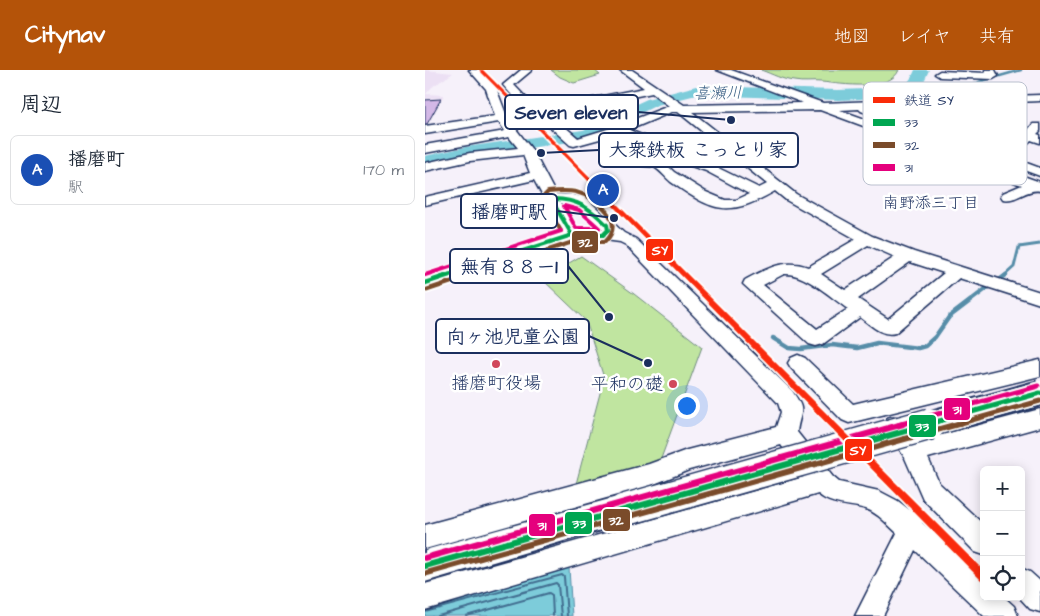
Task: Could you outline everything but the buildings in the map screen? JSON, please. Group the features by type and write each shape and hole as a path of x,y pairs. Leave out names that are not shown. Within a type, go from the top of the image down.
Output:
{"main road":[{"path":"425,566 1040,393"}],"street":[{"path":"473,70 491,88 502,118 527,151 538,175 572,235"},
{"path":"527,70 508,85 574,142 618,130 670,109 863,106"},
{"path":"625,70 680,108 791,197 867,239 908,256 1040,298"},
{"path":"722,70 751,75 819,106 863,122"},
{"path":"940,79 993,76 990,70"},
{"path":"425,130 657,92"},
{"path":"825,95 863,109"},
{"path":"1027,99 1040,98"},
{"path":"1035,137 1040,125"},
{"path":"618,130 657,154 674,154 712,168 759,194"},
{"path":"425,149 512,133"},
{"path":"425,167 470,157 527,151"},
{"path":"657,154 661,167 683,184 719,205 741,204 777,184"},
{"path":"1027,174 1038,181"},
{"path":"425,201 538,175"},
{"path":"1008,196 1038,181"},
{"path":"551,199 581,201 610,232 637,247 785,397 791,406 792,414 788,420 786,434 833,492 855,496 889,508 980,593"},
{"path":"425,283 572,235 610,232"},
{"path":"809,274 867,239"},
{"path":"845,300 908,256"},
{"path":"860,309 816,339 751,284 784,268 797,267 889,328 957,272"},
{"path":"797,363 849,414 1040,368"},
{"path":"883,407 914,452 931,491 980,539"},
{"path":"914,452 1040,418"},
{"path":"425,537 649,476 687,460 786,434"},
{"path":"425,597 815,484 817,479 812,468"},
{"path":"788,491 855,496"},
{"path":"869,616 912,528"},
{"path":"1025,584 1040,599"},
{"path":"988,601 1004,616"}],"shaded area":[{"path":"425,70 453,73 432,87 426,94 444,95 427,126 425,126"}],"green space":[{"path":"551,70 594,70 600,75 574,83 560,77"},
{"path":"761,70 899,70 894,77 886,81 863,82 863,85 797,82"},
{"path":"581,256 702,347 659,464 582,485 576,484 604,378 586,321 542,279"}],"water":[{"path":"569,568 572,616 425,616 425,608"}],"waterway":[{"name":"喜瀬川","path":"917,82 922,70"},
{"path":"979,82 1021,70"},
{"name":"喜瀬川","path":"425,161 466,152 585,135 610,127 627,114 652,102 696,90 838,95 863,94"},
{"path":"1004,276 1014,267 1019,247 1040,244"},
{"path":"998,281 1006,275"},
{"path":"773,338 789,348 801,349 832,345 857,348 877,343 918,348 925,346 935,337 949,317 991,285"}],"rail line":[{"name":"SY","path":"481,70 980,573"}],"transit line":[{"name":"32","path":"427,290 573,242 605,242 612,236 614,229 613,221 608,214 602,207 586,196 572,191 548,192 544,196 544,202 561,231"},
{"name":"33","path":"551,199 576,201 582,204 607,225 608,230 603,235 572,235 551,199"},
{"name":"31","path":"564,206 579,210 599,228 576,228 564,206"},
{"name":"31","path":"425,275 561,231"},
{"name":"33","path":"425,283 572,235"},
{"name":"31","path":"425,558 1038,386"},
{"name":"33","path":"425,566 1040,393"},
{"name":"32","path":"427,573 1040,401"}],"place":[{"name":"Seven eleven","path":"731,120"},
{"name":"大衆鉄板 こっとり家","path":"541,153"},
{"name":"播磨町","path":"603,190"},
{"name":"播磨町駅","path":"614,218"},
{"name":"無有８８ー1","path":"609,317"},
{"name":"向ヶ池児童公園","path":"648,363"},
{"name":"播磨町役場","path":"496,364"},
{"name":"平和の礎","path":"673,384"}],"district":[{"name":"南野添三丁目","path":"931,202"}]}
